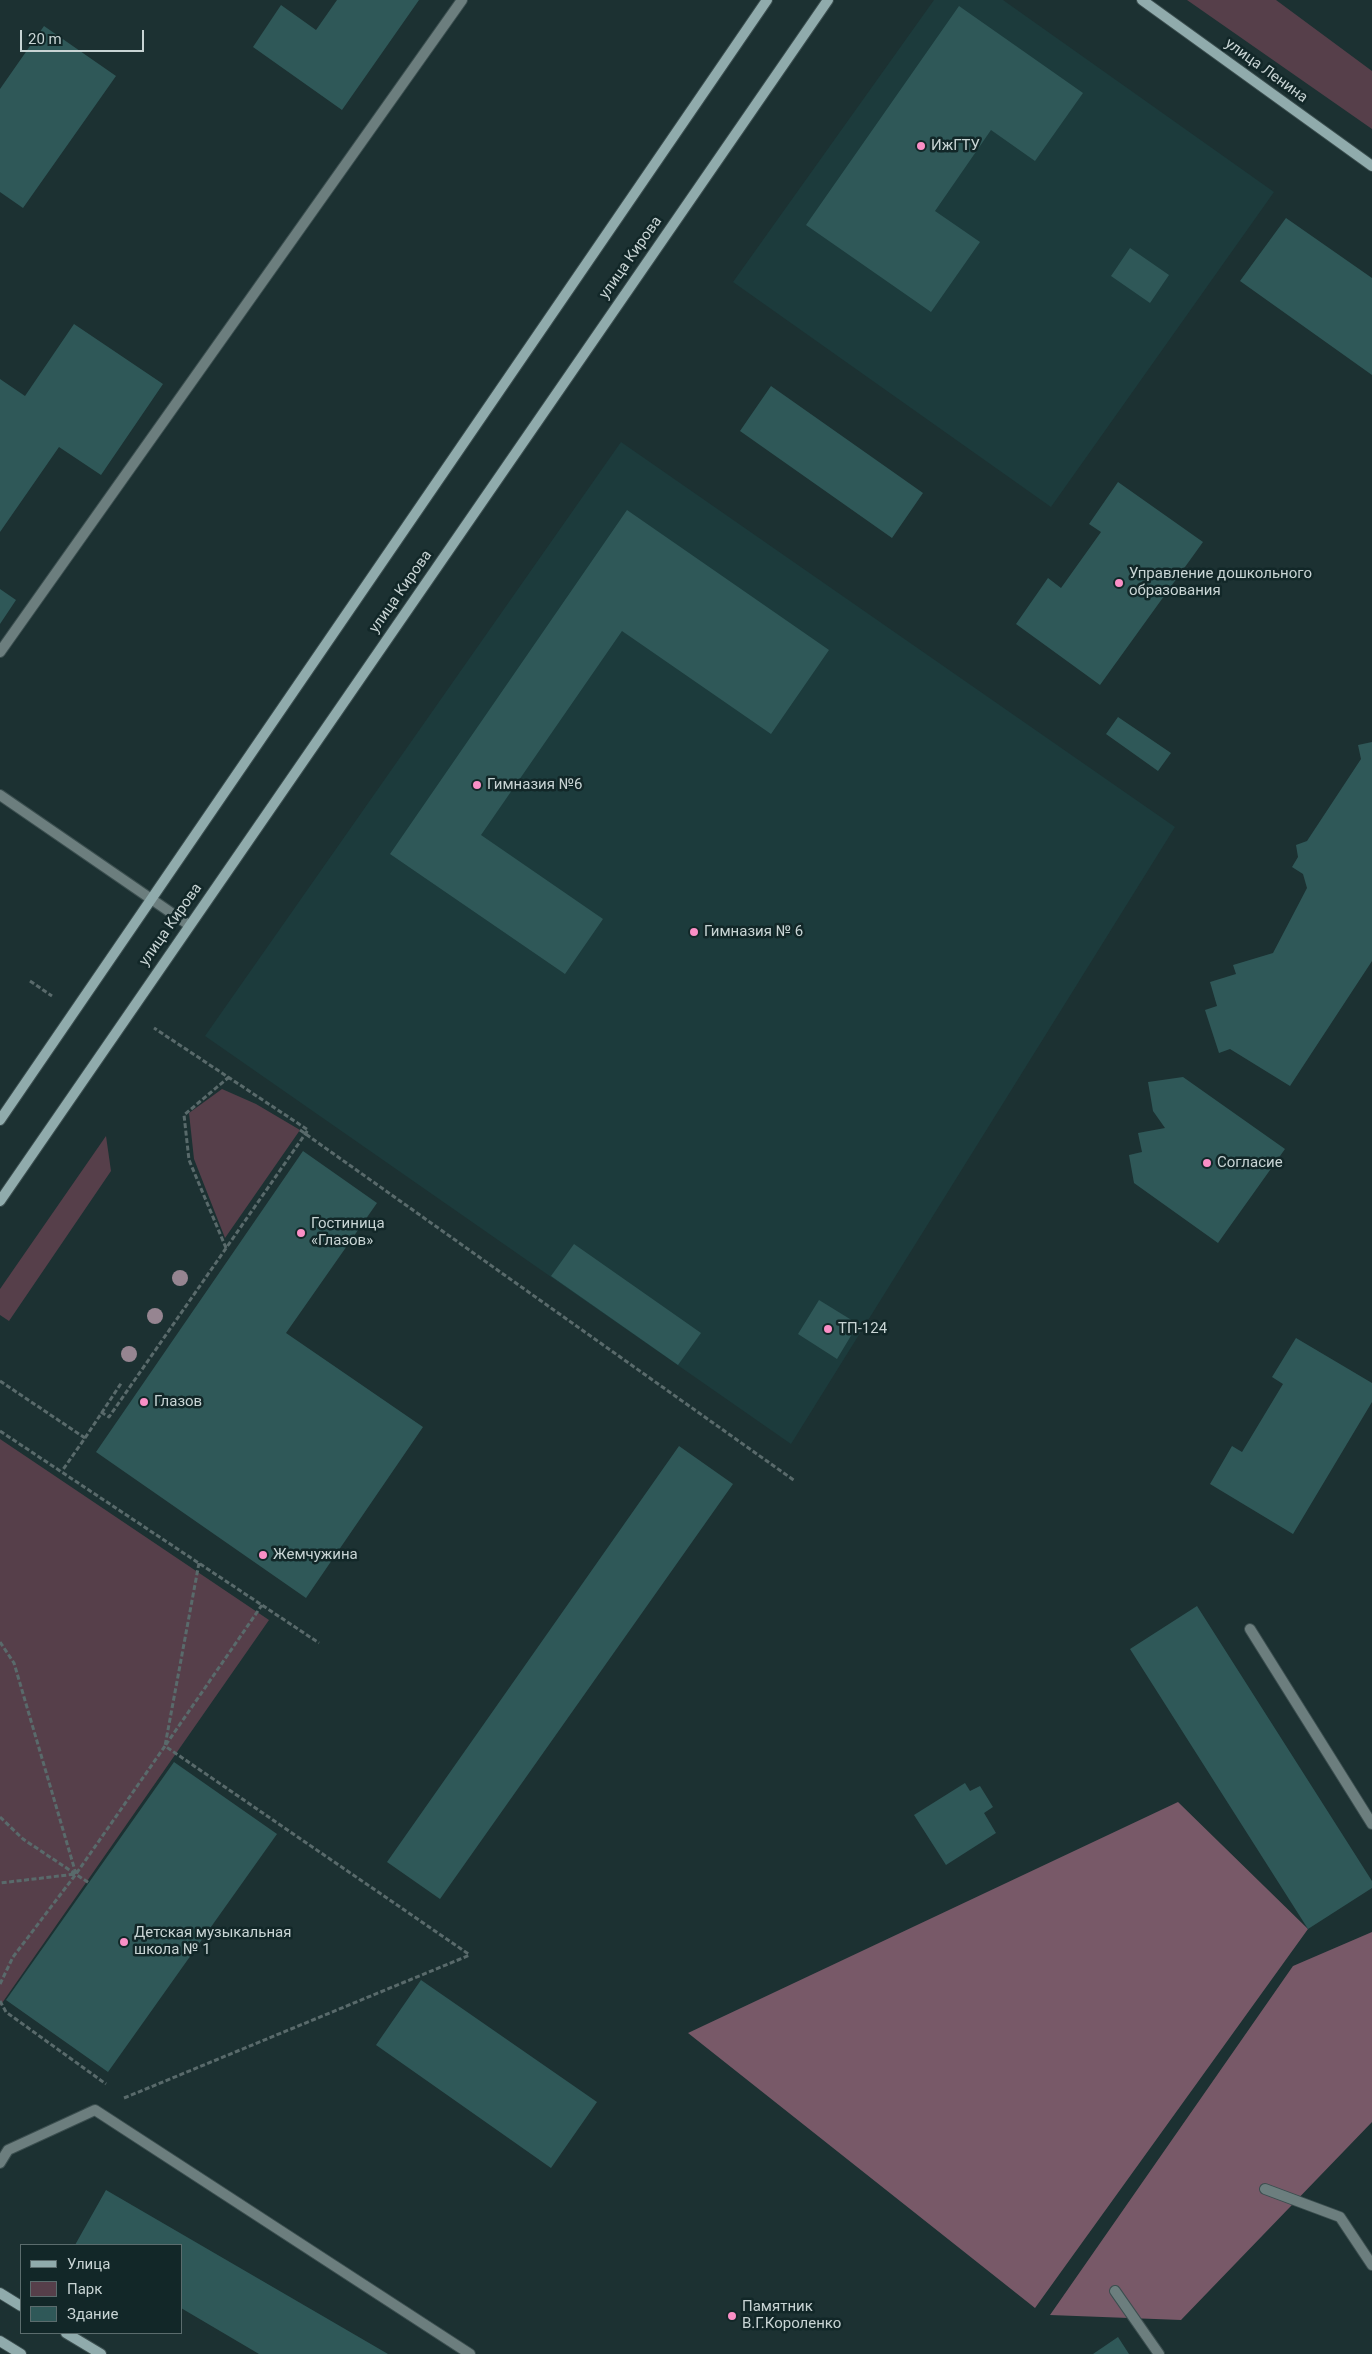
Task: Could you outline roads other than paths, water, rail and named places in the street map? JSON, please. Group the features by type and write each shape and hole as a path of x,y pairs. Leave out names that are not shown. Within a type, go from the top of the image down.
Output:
{"main road":[{"name":"улица Кирова","path":"0,1120 767,0"},
{"name":"улица Кирова","path":"0,1201 828,0"},
{"name":"улица Ленина","path":"1142,0 1372,166"},
{"path":"0,2293 20,2305"},
{"path":"68,2334 101,2354"},
{"path":"0,2341 21,2354"}],"lane":[{"path":"0,652 462,0"},
{"path":"0,795 189,926"},
{"path":"1250,1629 1372,1824"},
{"path":"0,2163 8,2150 95,2110 470,2354"},
{"path":"1266,2189 1340,2217 1372,2265"},
{"path":"1115,2291 1160,2354"}],"place":[{"name":"ИжГТУ","path":"921,146"},
{"name":"Управление дошкольного образования","path":"1119,583"},
{"name":"Гимназия №6","path":"477,785"},
{"name":"Гимназия № 6","path":"694,932"},
{"name":"Согласие","path":"1207,1163"},
{"name":"Гостиница «Глазов»","path":"301,1233"},
{"name":"ТП-124","path":"828,1329"},
{"name":"Глазов","path":"144,1402"},
{"name":"Жемчужина","path":"263,1555"},
{"name":"Детская музыкальная школа № 1","path":"124,1942"},
{"name":"Памятник В.Г.Короленко","path":"732,2316"}]}
